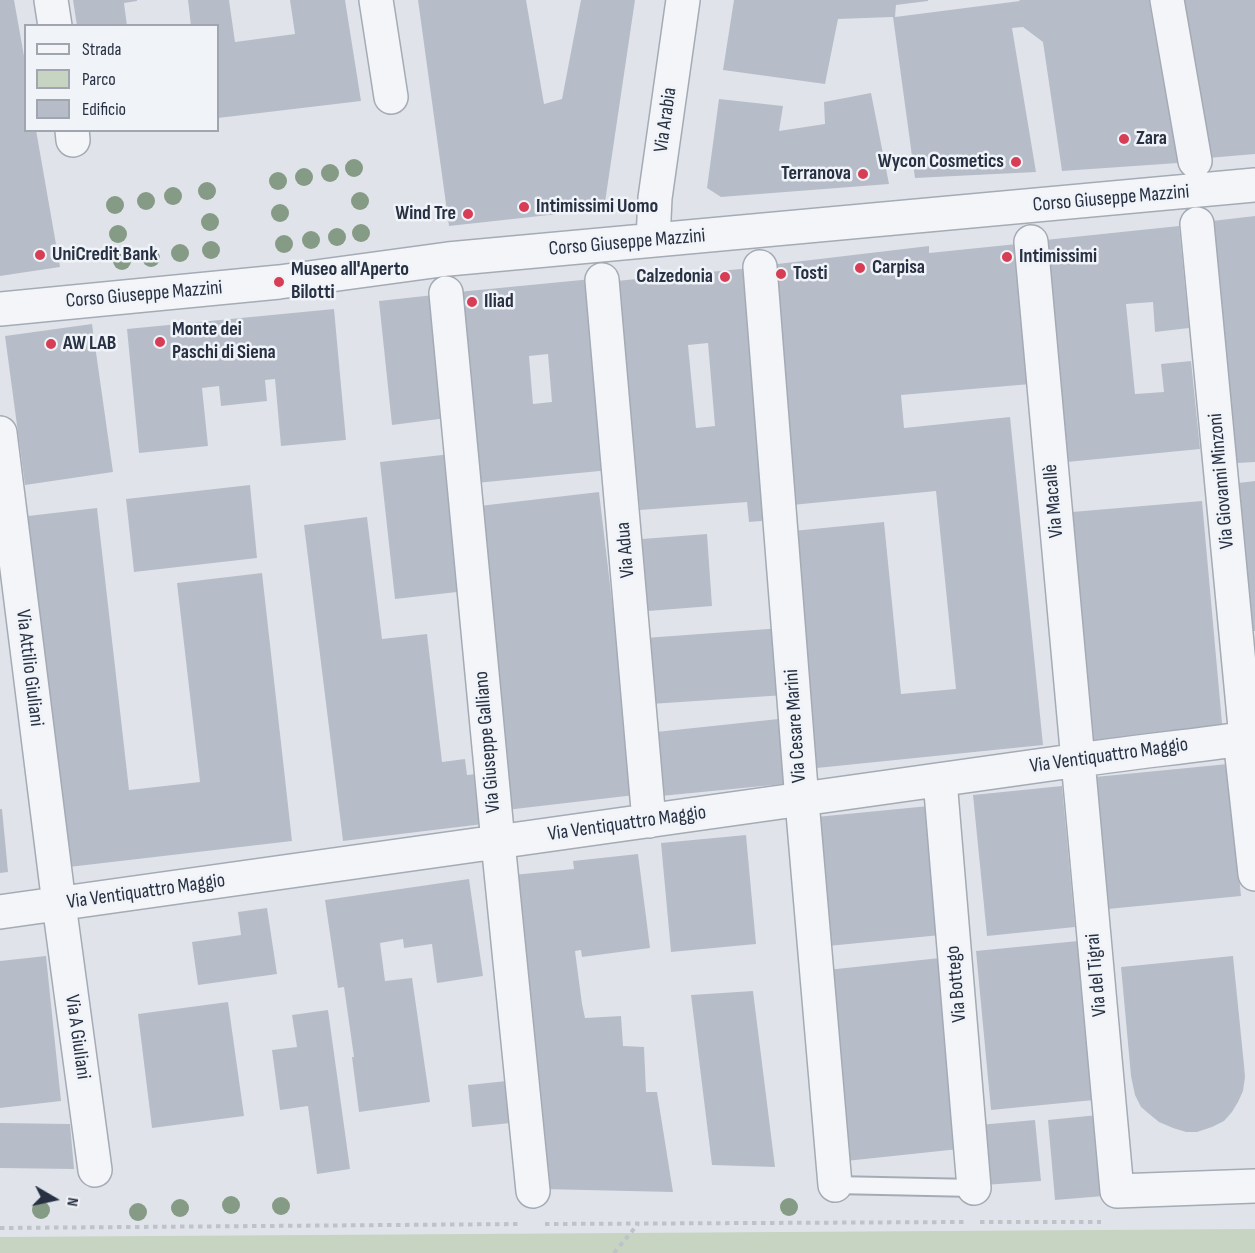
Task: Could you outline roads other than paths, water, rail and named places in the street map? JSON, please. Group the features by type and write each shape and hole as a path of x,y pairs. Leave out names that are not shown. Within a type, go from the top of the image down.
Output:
{"street":[{"path":"51,0 55,24"},
{"path":"376,0 392,97"},
{"name":"Via Arabia","path":"653,240 655,198 683,0"},
{"path":"1167,0 1195,160"},
{"name":"Corso Giuseppe Mazzini","path":"0,309 279,282 448,259 1255,185"},
{"name":"Via Giovanni Minzoni","path":"1197,224 1247,738 1255,874"},
{"name":"Via Macallè","path":"1031,242 1078,760"},
{"name":"Via Cesare Marini","path":"760,267 835,1185"},
{"name":"Via Adua","path":"602,280 649,821"},
{"name":"Via Giuseppe Galliano","path":"446,293 533,1191"},
{"name":"Via Attilio Giuliani","path":"0,433 59,904"},
{"name":"Via Ventiquattro Maggio","path":"0,912 1247,738"},
{"name":"Via del Tigrai","path":"1078,760 1113,1206 1255,1186"},
{"name":"Via Bottego","path":"940,780 974,1188"},
{"name":"Via A Giuliani","path":"59,904 95,1170"}],"lane":[{"path":"835,1185 974,1188"}],"place":[{"name":"Zara","path":"1124,139"},
{"name":"Wycon Cosmetics","path":"1016,162"},
{"name":"Terranova","path":"863,174"},
{"name":"Intimissimi Uomo","path":"524,207"},
{"name":"Wind Tre","path":"468,214"},
{"name":"UniCredit Bank","path":"40,255"},
{"name":"Intimissimi","path":"1007,257"},
{"name":"Carpisa","path":"860,268"},
{"name":"Tosti","path":"781,274"},
{"name":"Calzedonia","path":"725,277"},
{"name":"Museo all'Aperto Bilotti","path":"279,282"},
{"name":"Iliad","path":"472,302"},
{"name":"Monte dei Paschi di Siena","path":"160,342"},
{"name":"AW LAB","path":"51,344"}]}
